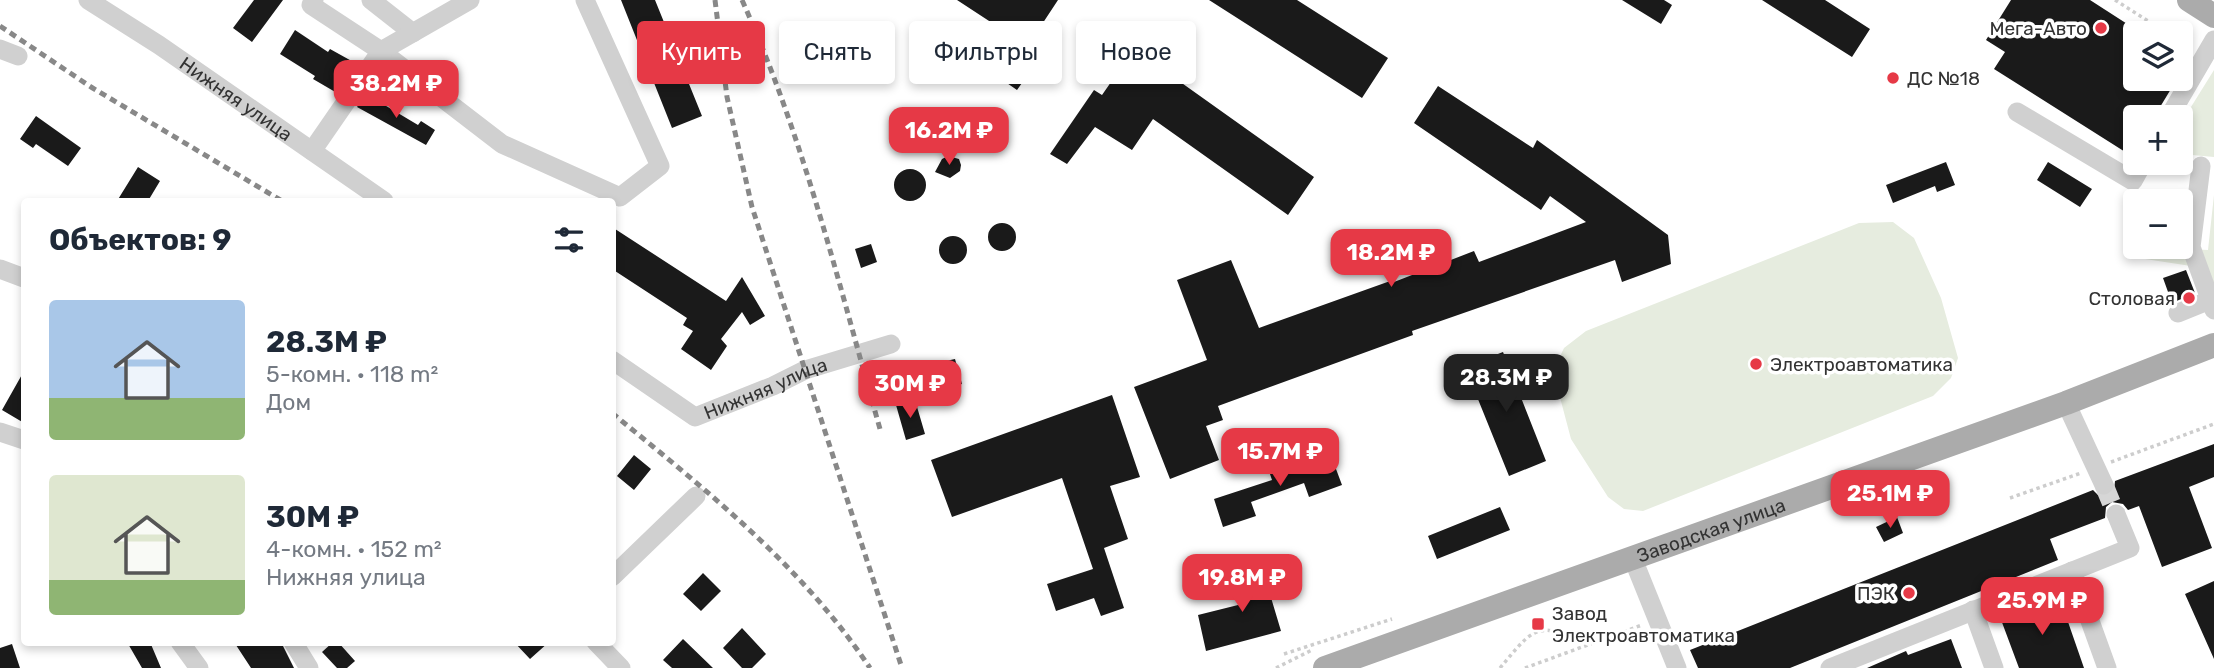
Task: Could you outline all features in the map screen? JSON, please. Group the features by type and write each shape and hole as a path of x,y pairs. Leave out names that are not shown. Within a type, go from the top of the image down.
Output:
{"main road":[{"path":"2189,0 2214,16"},
{"name":"Заводская улица","path":"1325,668 2066,403 2214,345"}],"street":[{"name":"Нижняя улица","path":"88,0 380,198"},
{"path":"314,0 311,5 380,51 502,144 620,197 660,166 585,0"},
{"path":"371,0 413,33"},
{"path":"312,151 380,51 470,0"},
{"path":"2176,105 2214,40"},
{"path":"2017,112 2133,181 2136,175"},
{"path":"2178,313 2212,305 2191,247 2201,166"},
{"path":"0,269 21,277"},
{"name":"Нижняя улица","path":"616,363 695,417 773,386 805,370 891,344"},
{"path":"2066,403 2104,485"},
{"path":"0,432 21,439"},
{"path":"616,573 696,496"},
{"path":"1830,668 2130,548 2116,514"},
{"path":"1633,559 1676,668"},
{"path":"2072,570 2107,668"},
{"path":"1973,610 1994,668"},
{"path":"183,646 199,668"},
{"path":"295,646 309,668"},
{"path":"600,646 621,668"}],"path":[{"path":"2115,0 2148,21"},
{"path":"1525,668 1656,620"},
{"path":"1500,668 1527,635 1552,628 1591,644"}],"shaded area":[{"path":"2214,70 2214,157 2193,155 2192,105"},
{"path":"2214,195 2214,304 2191,266 2145,259 2193,259 2193,249 2208,250"},
{"name":"Электроавтоматика","path":"1893,222 1914,238 1941,298 1958,358 1951,378 1933,396 1643,511 1624,509 1608,497 1571,439 1553,371 1564,348 1586,331 1859,223"}],"building":[{"path":"254,0 283,0 252,42 233,28"},
{"path":"621,0 655,0 664,21 637,21 637,40"},
{"path":"957,0 1058,0 1044,21 989,21"},
{"path":"1209,0 1297,0 1388,58 1362,98"},
{"path":"1622,0 1664,0 1672,5 1661,24"},
{"path":"1762,0 1825,0 1870,29 1852,57"},
{"path":"2011,0 2090,0 2123,21 2123,91 2170,91 2161,105 2123,105 2123,151 1994,69 2005,52 1986,40"},
{"path":"295,30 328,52 330,49 357,64 337,93 280,54"},
{"path":"654,84 689,84 702,116 672,128"},
{"path":"1008,84 1021,84 1017,90"},
{"path":"1110,84 1183,84 1314,177 1288,215 1153,119 1132,150 1095,127 1067,164 1050,154 1094,90 1102,95"},
{"path":"1438,86 1533,148 1537,140 1668,235 1671,264 1622,282 1615,260 1412,331 1413,335 1218,406 1223,420 1206,426 1219,460 1170,479 1134,387 1207,360 1177,280 1231,260 1259,328 1393,280 1394,282 1474,251 1479,262 1586,222 1550,196 1541,210 1414,123"},
{"path":"366,94 418,125 421,121 435,130 426,145 357,107"},
{"path":"36,116 81,148 68,166 36,144 33,148 20,139"},
{"path":"921,123 928,126 931,133 928,140 921,143 914,140 911,133 914,126"},
{"path":"948,156 959,159 961,165 960,171 950,178 935,172 942,159"},
{"path":"1946,162 1955,185 1937,192 1935,186 1893,203 1886,185"},
{"path":"2048,162 2092,189 2080,207 2037,180"},
{"path":"138,167 160,181 150,198 119,198"},
{"path":"910,169 921,174 926,185 921,196 910,201 899,196 894,185 899,174"},
{"path":"1002,223 1012,227 1016,237 1012,247 1002,251 992,247 988,237 992,227"},
{"path":"616,230 726,301 742,277 765,316 750,325 742,312 721,339 727,346 711,370 681,349 693,331 683,325 687,318 616,272"},
{"path":"953,236 963,240 967,250 963,260 953,264 943,260 939,250 943,240"},
{"path":"871,244 877,262 861,268 855,249"},
{"path":"2186,270 2195,293 2172,303 2163,278"},
{"path":"1503,352 1546,461 1509,476 1465,367"},
{"path":"955,359 962,384 939,389 932,364"},
{"path":"21,376 21,421 2,410"},
{"path":"1112,395 1140,477 1110,486 1128,539 1104,548 1124,608 1101,616 1094,598 1056,611 1047,584 1093,569 1062,478 952,517 931,460"},
{"path":"915,400 925,434 906,440 896,405"},
{"path":"2214,444 2214,477 2189,487 2212,548 2162,567 2139,506 2128,510 2123,504 2112,502 2106,507 2105,518 2050,539 2058,560 1790,668 1698,668 1690,650 2093,490 2098,495 2109,496 2114,491 2115,481"},
{"path":"1330,453 1342,485 1309,497 1304,483 1251,502 1256,516 1223,527 1214,499 1272,480 1270,474"},
{"path":"634,455 651,469 634,490 617,476"},
{"path":"1500,507 1510,530 1437,559 1428,536"},
{"path":"1897,517 1903,533 1884,542 1876,527"},
{"path":"1261,564 1281,631 1206,651 1198,615 1246,603 1236,571"},
{"path":"703,573 721,591 701,611 683,594"},
{"path":"2214,581 2214,659 2185,594"},
{"path":"2059,596 2084,668 2019,668 2000,617"},
{"path":"742,628 766,654 752,668 742,668 723,648"},
{"path":"683,639 713,668 672,668 663,660"},
{"path":"1951,639 1962,668 1867,668 1906,651 1908,655"},
{"path":"12,644 20,668 0,668 0,648"},
{"path":"129,646 152,646 161,668 142,668"},
{"path":"237,646 283,646 294,668 251,668"},
{"path":"329,646 342,646 355,661 347,668 337,668 322,652"},
{"path":"518,646 545,646 530,659"}],"tunnel":[{"path":"2104,485 2116,514"}],"railway":[{"path":"715,0 727,97 752,207 902,668"},
{"path":"742,0 764,52 802,158 880,429"},
{"path":"0,26 91,87 277,198"},
{"path":"616,416 751,531 814,596 870,668"}],"place":[{"name":"Мега-Авто","path":"2101,28"},
{"name":"ДС №18","path":"1893,78"},
{"name":"Столовая","path":"2189,298"},
{"name":"Электроавтоматика","path":"1756,364"},
{"name":"ПЭК","path":"1909,593"},
{"name":"Завод Электроавтоматика","path":"1538,624"}]}
